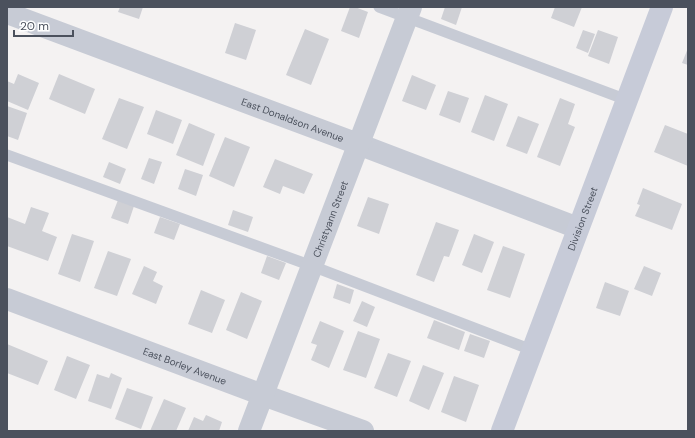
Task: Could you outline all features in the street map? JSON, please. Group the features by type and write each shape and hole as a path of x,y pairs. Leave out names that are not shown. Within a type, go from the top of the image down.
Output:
{"street":[{"name":"Division Street","path":"502,431 662,7"},
{"name":"Christyann Street","path":"249,431 409,12"},
{"name":"East Donaldson Avenue","path":"7,13 578,228"},
{"name":"East Borley Avenue","path":"7,299 363,431"}],"lane":[{"path":"379,7 409,12 627,100"},
{"path":"7,155 312,266 532,350"}],"building":[{"path":"120,7 143,7 139,19 118,12"},
{"path":"350,7 355,7 368,12 359,38 341,31"},
{"path":"445,7 462,7 456,25 441,19"},
{"path":"555,7 582,7 574,27 551,18"},
{"path":"235,23 256,30 246,60 225,53"},
{"path":"305,29 329,39 311,85 286,75"},
{"path":"583,30 595,34 588,53 576,48"},
{"path":"598,30 618,37 609,64 588,56"},
{"path":"688,48 688,65 682,63"},
{"path":"18,74 39,83 28,110 7,101 7,81 14,84"},
{"path":"59,74 95,89 85,114 49,99"},
{"path":"412,75 436,85 426,110 402,101"},
{"path":"448,91 469,98 460,123 439,115"},
{"path":"485,95 508,104 494,141 471,132"},
{"path":"119,98 144,107 127,149 102,139"},
{"path":"560,98 575,104 568,124 575,127 560,166 537,157"},
{"path":"7,106 27,113 18,140 7,136"},
{"path":"156,110 182,120 173,144 147,134"},
{"path":"518,116 539,124 527,154 506,146"},
{"path":"189,123 215,134 203,166 176,155"},
{"path":"665,125 688,134 688,166 654,152"},
{"path":"225,137 250,147 234,187 209,176"},
{"path":"149,158 162,162 154,184 141,179"},
{"path":"275,159 313,174 304,194 283,186 280,194 263,187"},
{"path":"109,162 126,169 120,184 103,177"},
{"path":"185,169 203,175 196,196 178,189"},
{"path":"643,188 682,204 672,230 635,216 640,205 637,204"},
{"path":"368,197 389,204 379,234 357,226"},
{"path":"118,200 134,206 128,224 111,218"},
{"path":"31,207 49,213 42,231 57,237 48,261 7,246 7,217 25,224"},
{"path":"233,210 253,217 248,232 228,225"},
{"path":"160,217 180,224 174,240 154,233"},
{"path":"436,222 459,230 449,257 444,256 434,282 416,275"},
{"path":"72,234 94,241 80,282 58,274"},
{"path":"474,234 494,242 482,273 462,265"},
{"path":"503,246 525,254 510,298 487,290"},
{"path":"108,251 131,259 117,296 94,288"},
{"path":"267,256 286,263 279,280 261,273"},
{"path":"144,266 157,272 153,281 163,286 156,304 132,294"},
{"path":"644,266 661,273 652,296 634,289"},
{"path":"605,282 629,291 620,316 596,308"},
{"path":"337,284 354,290 350,304 333,298"},
{"path":"201,290 225,300 212,333 188,324"},
{"path":"241,292 262,301 247,339 226,330"},
{"path":"362,301 375,307 367,327 353,321"},
{"path":"434,320 465,332 459,350 427,338"},
{"path":"320,321 344,331 329,368 311,360 317,345 311,343"},
{"path":"358,331 380,339 366,378 343,370"},
{"path":"470,334 490,341 484,358 464,351"},
{"path":"7,344 48,361 38,385 7,373"},
{"path":"388,353 411,361 397,397 374,388"},
{"path":"67,356 90,365 76,399 54,390"},
{"path":"423,365 444,373 429,410 409,401"},
{"path":"111,373 122,378 111,409 88,401 97,374 109,378"},
{"path":"454,376 479,385 466,422 441,412"},
{"path":"127,388 153,397 141,429 115,419"},
{"path":"164,399 186,408 176,431 150,431"},
{"path":"206,415 222,422 219,431 188,431 194,417 203,421"}]}
